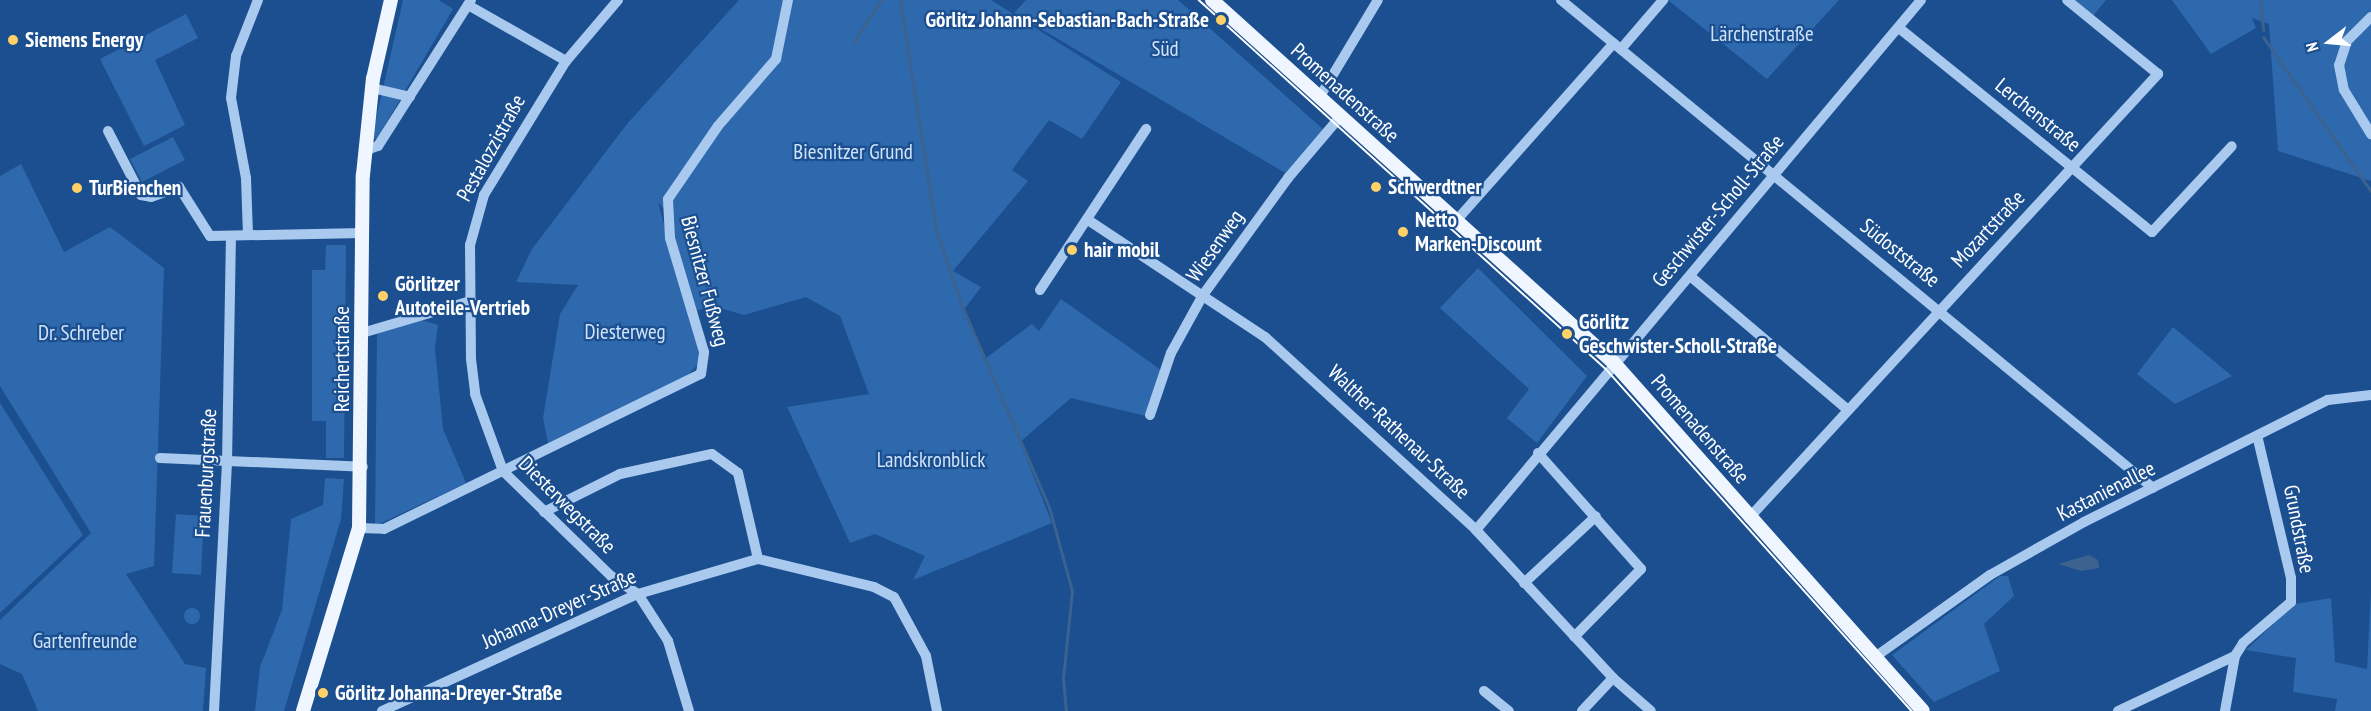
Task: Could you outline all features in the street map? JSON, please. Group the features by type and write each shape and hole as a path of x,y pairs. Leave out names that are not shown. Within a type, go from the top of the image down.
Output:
{"main road":[{"name":"Reichertstraße","path":"303,711 359,528 363,466 364,151 372,88 391,0"},
{"name":"Promenadenstraße","path":"1212,0 1455,222 1614,363 1749,518 1923,711"}],"street":[{"path":"248,235 246,178 231,98 236,56 258,0"},
{"name":"Pestalozzistraße","path":"471,301 470,245 484,195 566,62 618,0"},
{"name":"Biesnitzer Fußweg","path":"359,528 384,529 701,374 704,352 670,238 668,199 718,126 776,58 788,0"},
{"path":"1319,98 1378,0"},
{"name":"Südoststraße","path":"1562,0 2153,488"},
{"path":"1455,222 1617,46 1663,0"},
{"name":"Geschwister-Scholl-Straße","path":"1476,530 1538,453 1921,0"},
{"name":"Mozartstraße","path":"1749,518 2158,74 2067,0"},
{"path":"364,151 378,146 469,2 566,62"},
{"path":"2371,17 2347,41 2339,65 2344,90 2371,135"},
{"name":"Lerchenstraße","path":"1899,28 2152,232 2232,146"},
{"path":"372,88 410,97"},
{"name":"Wiesenweg","path":"1150,415 1171,353 1203,295 1288,178 1340,117"},
{"path":"1040,290 1146,129"},
{"path":"108,131 141,195 151,197 179,187 206,234 231,236 363,233"},
{"name":"Walther-Rathenau-Straße","path":"1088,220 1265,337 1476,530 1613,678 1651,711"},
{"name":"Frauenburgstraße","path":"214,711 227,463 231,236"},
{"path":"1690,276 1848,410"},
{"path":"362,333 471,301"},
{"name":"Diesterwegstraße","path":"471,301 475,394 503,471 611,576 638,594 668,641 689,711"},
{"name":"Kastanienallee","path":"1875,657 1990,575 2153,488 2258,439 2336,396 2371,394"},
{"name":"Grundstraße","path":"2224,711 2235,656 2252,632 2291,602 2291,578 2258,439"},
{"path":"1538,453 1635,559 1640,574 1574,637"},
{"path":"544,512 620,474 712,454 738,473 758,560 874,586 894,597 926,656 937,711"},
{"path":"160,458 227,463 363,466"},
{"path":"1524,583 1596,516"},
{"name":"Johanna-Dreyer-Straße","path":"382,711 638,594 758,560"},
{"path":"2118,711 2235,656"},
{"path":"1582,711 1613,678"},
{"path":"1484,691 1509,711"}],"green space":[{"path":"403,0 439,0 453,9 378,137 371,141"},
{"name":"Biesnitzer Grund","path":"739,0 991,0 1121,82 1082,139 1049,120 1012,170 1028,181 953,271 981,287 963,311 986,358 1032,324 1039,331 1061,299 1161,370 1146,416 1071,398 1020,442 1052,523 913,580 925,556 875,534 850,543 787,407 869,394 840,316 806,297 744,315 713,306 695,311 669,215 658,202 701,361 687,376 548,443 543,418 560,314 578,285 516,282 532,249 627,124"},
{"name":"Süd","path":"1026,0 1178,0 1324,130 1287,174 1014,13"},
{"name":"Lärchenstraße","path":"1668,0 1839,0 1767,79"},
{"path":"2074,0 2106,0 2093,16"},
{"path":"2172,0 2371,0 2371,181 2278,151 2269,24 2252,18 2256,28 2211,54"},
{"path":"186,14 198,38 155,60 185,125 144,146 100,59"},
{"path":"173,137 185,160 142,182 130,159"},
{"name":"Dr. Schreber","path":"21,164 64,252 110,227 164,268 154,566 126,574 185,664 206,668 203,711 38,711 22,674 0,664 0,620 91,533 0,386 0,176"},
{"path":"326,245 346,245 344,458 326,458 326,421 312,421 312,270 325,270"},
{"path":"1478,268 1587,376 1537,443 1507,418 1529,389 1440,308"},
{"path":"422,320 438,325 435,349 443,429 466,483 375,526 377,332"},
{"path":"2173,327 2232,376 2175,404 2137,374"},
{"path":"0,403 83,535 0,613"},
{"path":"325,478 344,479 341,519 284,711 255,711 260,667 282,610 291,519 323,505"},
{"path":"176,514 204,516 201,575 172,573"},
{"path":"2000,576 2008,576 2014,596 1984,624 2000,671 1934,702 1892,655"},
{"path":"2371,591 2371,711 2335,711 2337,699 2293,692 2296,658 2246,650 2295,604 2331,598 2335,662 2367,669"},
{"path":"189,608 195,608 200,616 198,622 189,624 184,619 184,613"}],"shaded area":[{"path":"2089,555 2098,560 2099,568 2081,571 2058,564"}],"waterway":[{"path":"853,43 881,0"},
{"path":"900,0 936,230 962,306 1049,507 1072,591 1063,678 1066,711"},
{"path":"2260,0 2263,30"},
{"path":"2263,37 2371,191"}],"tram line":[{"path":"1199,0 1606,369 1912,711"}],"place":[{"name":"Görlitz Johann-Sebastian-Bach-Straße","path":"1221,20"},
{"name":"Siemens Energy","path":"13,40"},
{"name":"Schwerdtner","path":"1376,187"},
{"name":"TurBienchen","path":"77,188"},
{"name":"Netto Marken-Discount","path":"1403,232"},
{"name":"hair mobil","path":"1072,250"},
{"name":"Görlitzer Autoteile-Vertrieb","path":"383,296"},
{"name":"Görlitz Geschwister-Scholl-Straße","path":"1567,334"},
{"name":"Görlitz Johanna-Dreyer-Straße","path":"323,693"}],"park label":[{"name":"Diesterweg","path":"625,332"},
{"name":"Landskronblick","path":"931,460"},
{"name":"Gartenfreunde","path":"85,641"}]}
